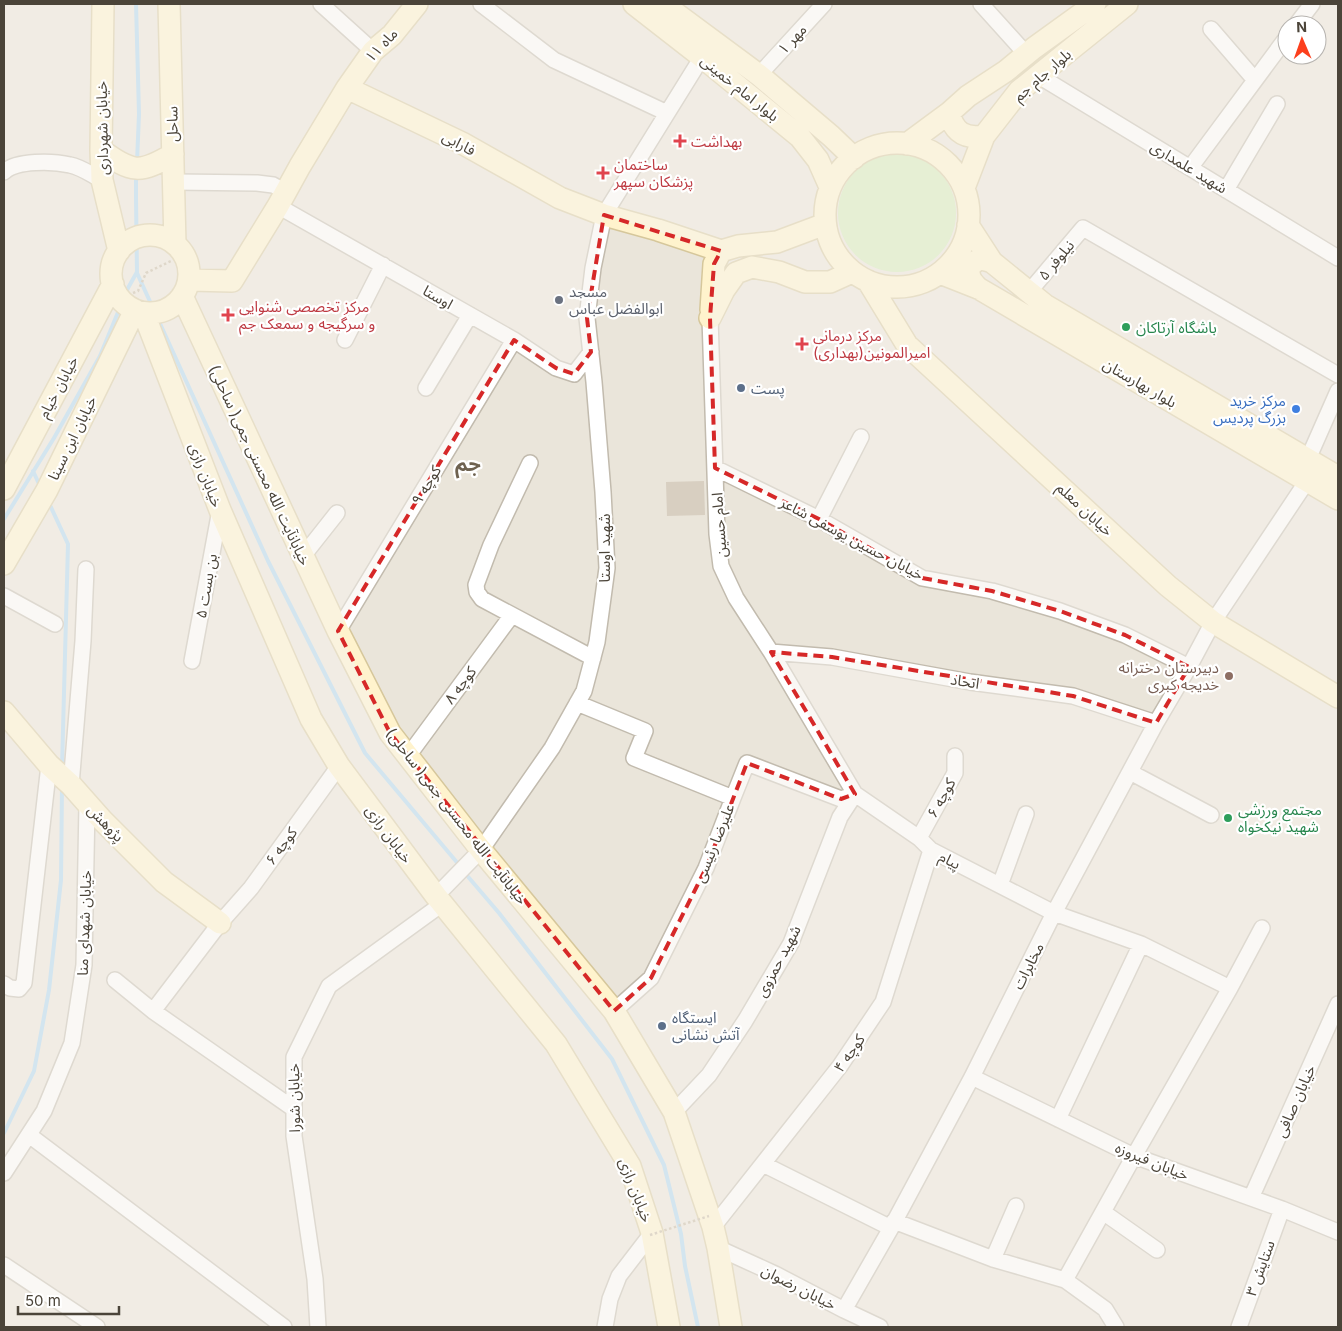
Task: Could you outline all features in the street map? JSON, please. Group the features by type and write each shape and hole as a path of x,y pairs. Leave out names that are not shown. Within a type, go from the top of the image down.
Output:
{"main road":[{"name":"خیابان شهرداری","path":"102,4 102,180 119,251"},
{"name":"ساحل","path":"169,4 174,182 172,245"},
{"name":"ماه ۱۱","path":"347,88 373,51 392,35 417,4"},
{"name":"بلوار امام خمینی","path":"634,4 800,137 818,160 830,187"},
{"name":"بلوار امام خمینی","path":"663,4 759,74 854,158"},
{"name":"بلوار جام جم","path":"907,144 949,113 968,96 1006,72 1095,4"},
{"name":"بلوار جام جم","path":"964,188 984,136 1019,91 1126,4"},
{"path":"172,245 150,234 140,236 125,244 119,251 114,258 112,267 126,300 161,313 177,303 185,288 232,281 347,88"},
{"name":"فارابی","path":"347,88 462,143 560,198 604,215 658,230 721,251"},
{"path":"949,113 952,124 964,134 973,138 984,136"},
{"path":"888,144 907,144 925,149 941,159 955,172 964,188 968,206 968,225 963,243 954,259 940,272 924,282 906,286 887,286 860,276 839,258 830,242 825,224 825,205 830,187 840,171 854,158 870,148 888,144"},
{"path":"101,150 116,161 131,168 143,168 156,164 173,154"},
{"path":"721,251 738,246 777,242 825,224"},
{"name":"بلوار بهارستان","path":"968,225 992,262 1045,306 1338,477"},
{"path":"777,242 786,251 787,263 779,272"},
{"name":"خیابانآیت الله محسنی جمی( ساحلی)","path":"172,245 188,263 185,288 303,556 390,732 481,850 614,1011 674,1112 718,1248 731,1327"},
{"name":"امام حسین","path":"710,318 714,264 721,251"},
{"path":"978,288 968,275 969,267 974,261 982,259 992,262"},
{"path":"710,318 724,290 736,273 752,267 779,272 805,282 830,282 860,276"},
{"name":"بلوار بهارستان","path":"940,272 978,288 1338,498"},
{"name":"خیابان معلم","path":"860,276 907,345 1168,586 1213,622 1338,697"},
{"name":"خیابان خیام","path":"4,489 126,300"},
{"name":"خیابان رازی","path":"126,300 311,719 339,766 439,900 556,1044 630,1166 651,1234 669,1327"},
{"name":"خیابان ابن سینا","path":"4,564 47,490 126,300"},
{"name":"پژوهش","path":"4,712 51,767 164,882 220,923"}],"street":[{"path":"321,4 373,51"},
{"path":"481,4 554,60 667,113"},
{"name":"مهر ۱","path":"759,74 824,4"},
{"path":"981,4 1027,55"},
{"path":"1304,15 1312,4"},
{"path":"1211,30 1255,80"},
{"path":"1190,168 1277,50"},
{"path":"604,215 702,57"},
{"name":"شهید علمداری","path":"1039,76 1338,258"},
{"path":"1226,190 1277,104"},
{"path":"4,171 13,166 42,162 71,165 102,180"},
{"name":"اوستا","path":"174,182 273,185 282,199 383,265 514,340 556,368 574,374 591,352"},
{"name":"شهید اوستا","path":"481,850 552,748 584,691 597,642 607,568 603,492 587,318 593,268 604,215"},
{"name":"نیلوفر ۵","path":"1029,292 1083,228 1338,375"},
{"path":"345,340 383,265"},
{"path":"426,388 470,315"},
{"name":"امام حسین","path":"710,318 717,534 721,566 736,598 771,652 855,794"},
{"name":"کوچه ۹","path":"338,630 514,340"},
{"path":"1308,459 1338,391"},
{"path":"819,520 861,436"},
{"path":"530,463 491,545 476,585 476,592 482,599 592,658"},
{"name":"خیابان حسین یوسفی شاعر","path":"715,468 819,520 922,578 992,591 1060,611 1125,635 1189,667"},
{"name":"مخابرات","path":"844,1310 972,1077 1054,912 1156,723 1213,622 1307,481"},
{"name":"بن بست ۵","path":"192,661 220,510"},
{"path":"303,556 337,513"},
{"path":"70,785 82,660 86,569"},
{"path":"4,596 55,624"},
{"name":"کوچه ۸","path":"408,756 512,615"},
{"name":"اتحاد","path":"771,652 832,657 970,682 1073,696 1156,723"},
{"name":"علیرضا رئیسی","path":"577,703 645,731 634,758 734,798 706,868 651,978 614,1011"},
{"name":"کوچه ۶","path":"920,838 955,773 955,756"},
{"path":"734,798 746,763 841,799 855,794"},
{"name":"کوچه ۶","path":"153,1011 220,923 251,888 339,766"},
{"path":"4,984 10,988 19,989 24,983 51,767"},
{"path":"1130,772 1211,815"},
{"name":"پیام","path":"855,794 920,838 931,850 1054,912 1141,944 1230,988"},
{"name":"شهید حمزوی","path":"674,1112 709,1075 745,1021 791,942 840,817 855,794"},
{"name":"خیابان شهدای منا","path":"4,1173 44,1111 72,1043 84,965 88,804"},
{"path":"1000,885 1026,814"},
{"name":"خیابان شورا","path":"318,1327 315,1279 294,1136 294,1057 329,986 439,900 481,850"},
{"name":"کوچه ۴","path":"711,1222 763,1164 840,1066 883,1002 931,850"},
{"path":"1065,1280 1262,928"},
{"path":"1058,1119 1141,944"},
{"path":"115,980 153,1011 294,1109"},
{"name":"خیابان صافی","path":"1252,1198 1338,1004"},
{"name":"خیابان فیروزه","path":"972,1077 1134,1156 1282,1209 1338,1232"},
{"path":"28,1135 284,1327"},
{"path":"763,1164 892,1224 993,1259 1065,1280 1105,1309 1116,1327"},
{"path":"993,1259 1016,1206"},
{"name":"ستایش ۳","path":"1239,1327 1282,1209"},
{"path":"1103,1212 1157,1250"},
{"path":"605,1327 610,1299 618,1276 651,1234"},
{"name":"خیابان رضوان","path":"718,1248 775,1274 880,1327"},
{"path":"4,1265 97,1327"}],"path":[{"path":"126,300 138,291 146,273 172,245"},
{"path":"651,1234 711,1222"}],"highlighted area":[{"path":"604,215 721,251 714,264 710,318 715,468 819,519 922,578 992,591 1060,611 1125,635 1189,667 1156,723 1073,696 832,657 771,652 855,794 841,799 747,763 706,868 651,978 614,1011 390,733 338,631 514,340 556,368 574,374 591,352 587,318"}],"shaded area":[{"name":"جم","path":"4,4 1338,4 1338,1327 4,1327"}],"green space":[{"path":"897,154 919,159 930,164 946,180 951,191 956,213 951,235 946,246 930,262 919,267 897,272 875,267 864,262 848,246 843,235 838,213 843,191 848,180 864,164 875,159"}],"building":[{"path":"704,481 705,515 667,516 666,482"}],"waterway":[{"path":"136,4 139,114 137,162"},
{"path":"136,174 137,273 268,561 365,753 460,866"},
{"path":"4,519 54,438 100,356 128,288 137,272"},
{"path":"33,471 40,486"},
{"path":"49,503 68,544 62,767"},
{"path":"4,1133 34,1071 49,990 61,880 62,786"},
{"path":"464,872 499,913 612,1059 664,1165 681,1234 685,1266 698,1327"}],"place":[{"name":"بهداشت","path":"680,141"},
{"name":"ساختمان پزشکان سپهر","path":"603,173"},
{"name":"مسجد ابوالفضل عباس","path":"559,300"},
{"name":"مرکز تخصصی شنوایی و سرگیجه و سمعک جم","path":"228,315"},
{"name":"باشگاه آرتاکان","path":"1126,327"},
{"name":"مرکز درمانی امیرالمونین(بهداری)","path":"802,344"},
{"name":"پست","path":"741,388"},
{"name":"مرکز خرید بزرگ پردیس","path":"1296,409"},
{"name":"دبیرستان دخترانه خدیجه کبری","path":"1229,676"},
{"name":"مجتمع ورزشی شهید نیکخواه","path":"1228,818"},
{"name":"ایستگاه آتش نشانی","path":"662,1026"}],"district":[{"name":"جم","path":"468,464"}]}
